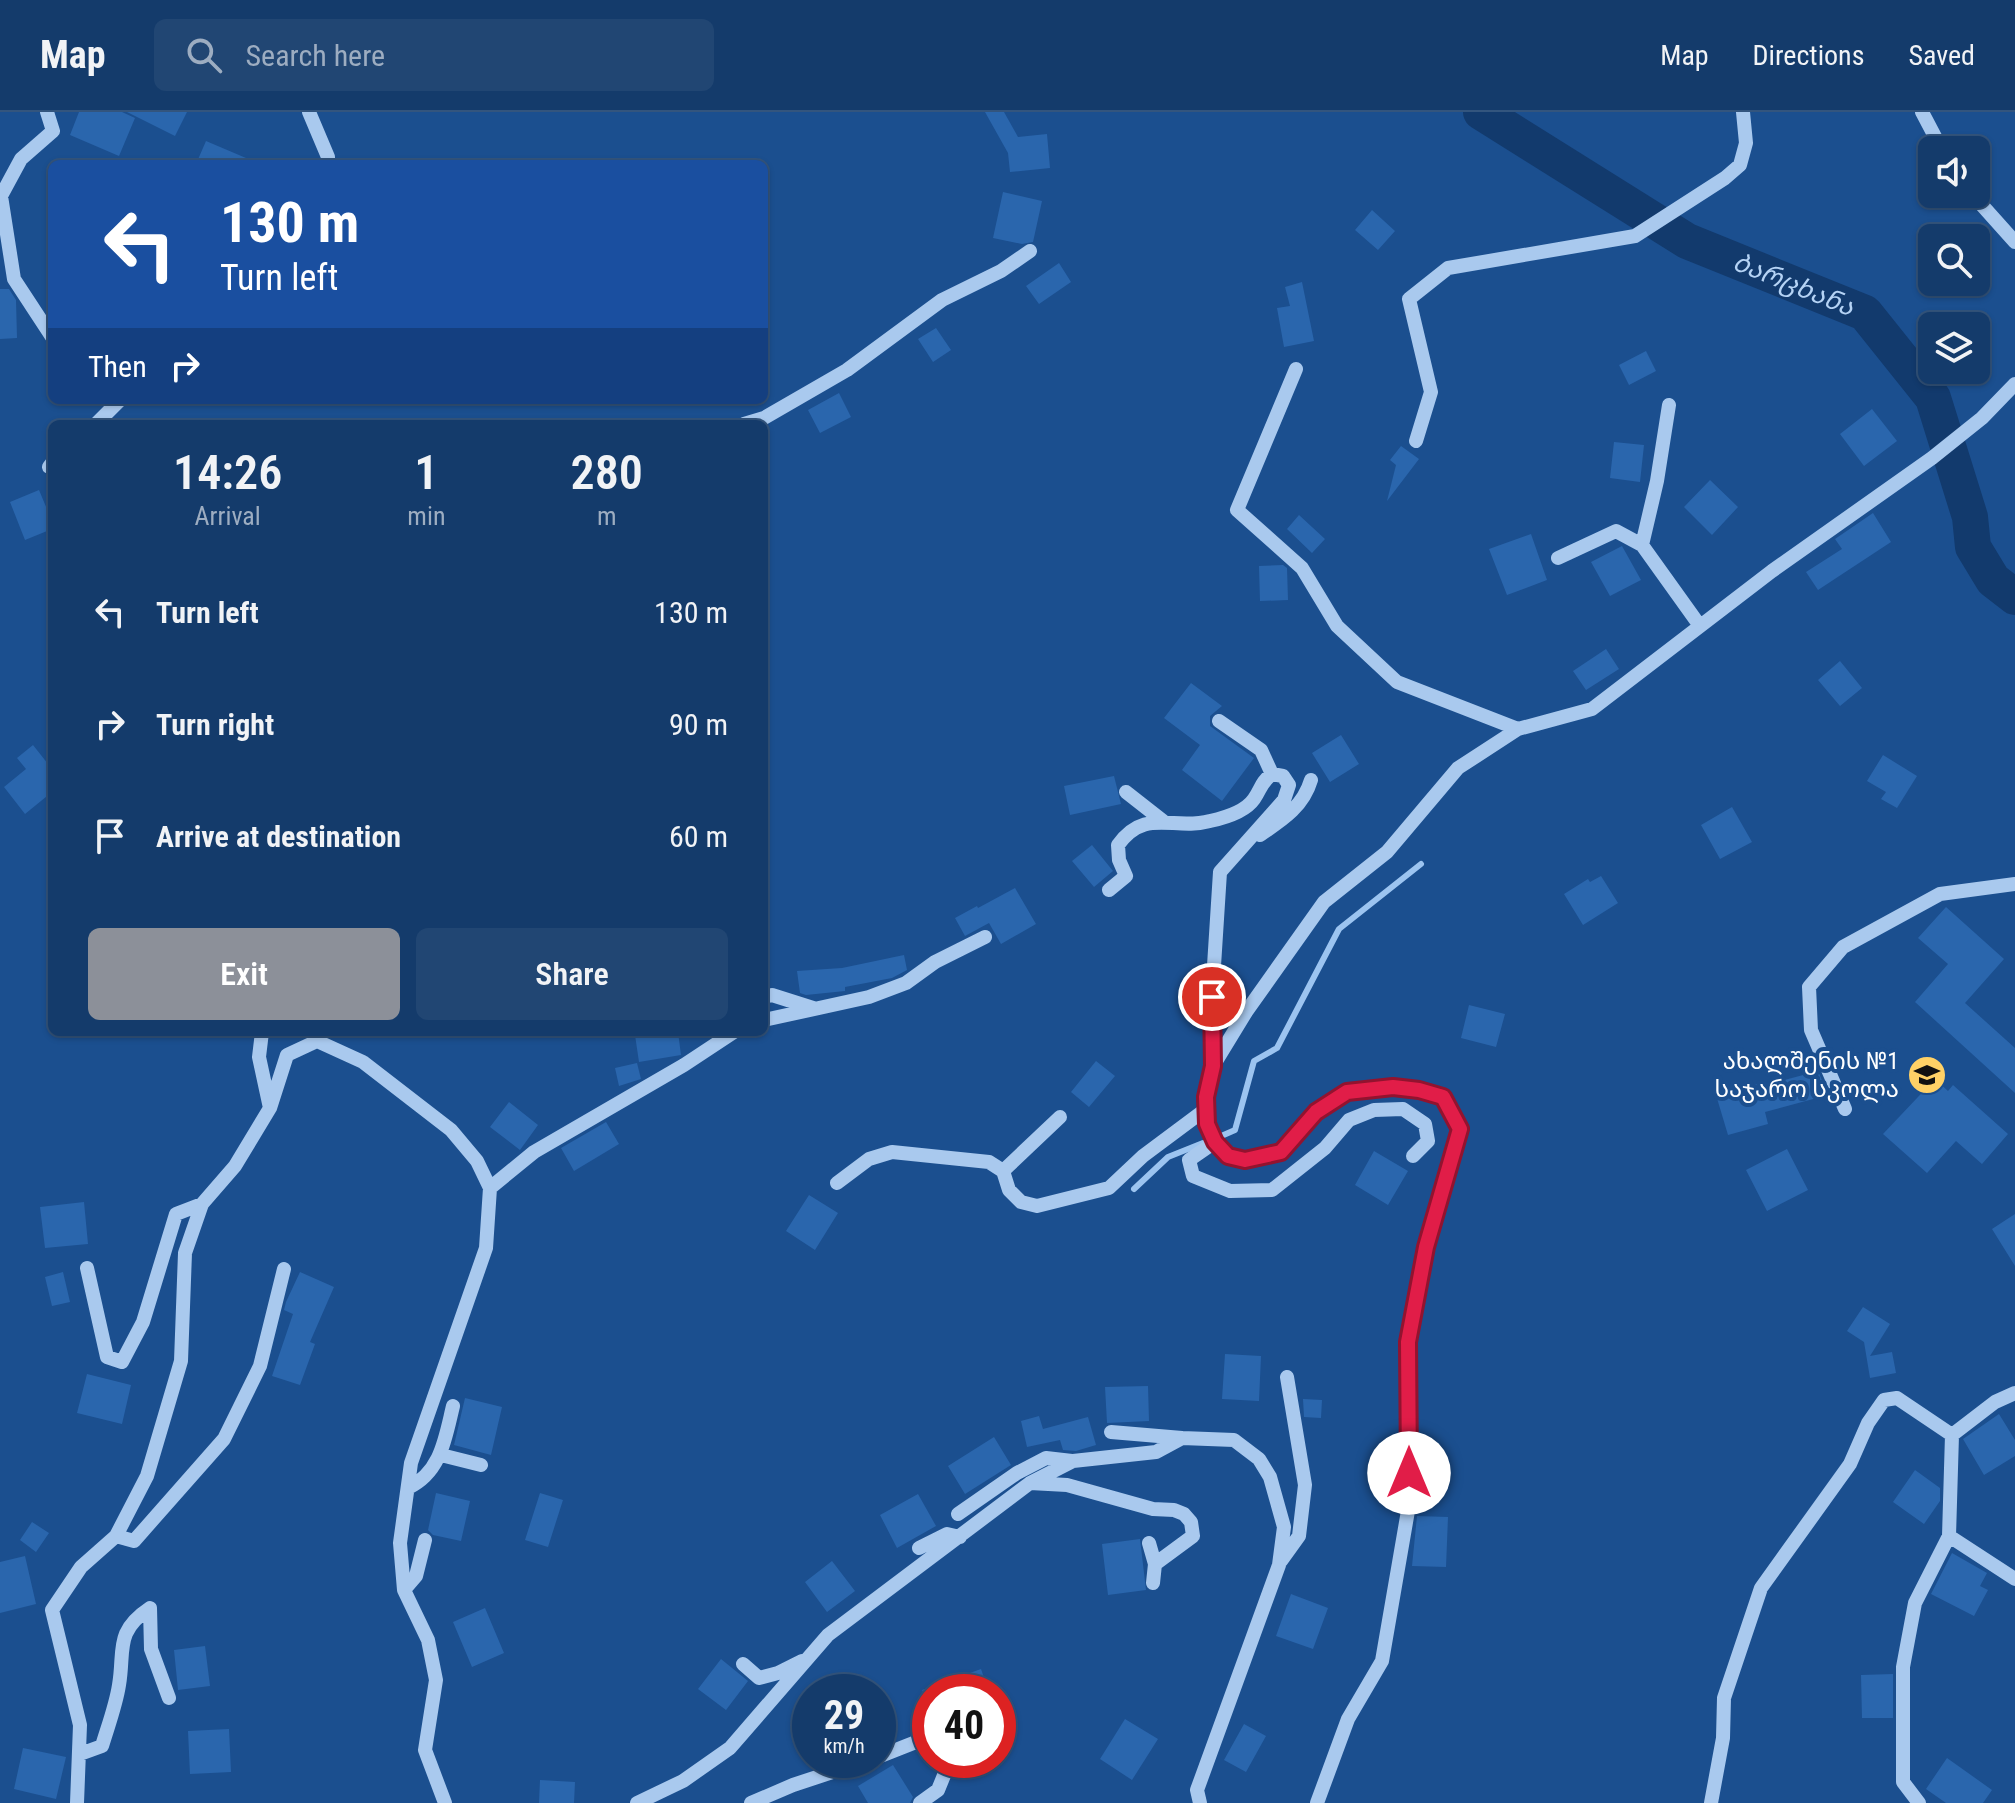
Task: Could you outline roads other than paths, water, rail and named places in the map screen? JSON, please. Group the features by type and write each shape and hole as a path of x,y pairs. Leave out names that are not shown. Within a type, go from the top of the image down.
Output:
{"street":[{"path":"47,112 53,131 21,159 1,196 14,279 48,331"},
{"path":"309,112 328,160"},
{"path":"1416,441 1431,392 1409,299 1448,268 1635,236 1740,165 1746,143 1743,112"},
{"path":"1922,112 1935,136"},
{"path":"1985,208 2015,242"},
{"path":"757,420 847,370 942,300 1001,271 1030,251"},
{"path":"1296,369 1237,510 1302,568 1337,626 1397,682 1518,729"},
{"path":"1213,1066 1246,1012 1324,902 1387,852 1458,768 1518,729 1592,709 1772,571 1932,458 1982,418 2015,384"},
{"path":"1642,545 1657,481 1669,405"},
{"path":"1558,558 1616,531 1642,545 1700,626"},
{"path":"1219,721 1261,750 1272,774"},
{"path":"1109,890 1126,876 1119,860 1118,845 1126,833 1141,824 1207,822 1238,812 1254,801 1262,781 1272,774 1283,776 1289,785 1284,800 1220,872 1212,997 1213,1066 1206,1109 1207,1124 1215,1142 1228,1156 1245,1160 1281,1152 1316,1112 1347,1092 1393,1087 1443,1097 1460,1129 1426,1247 1408,1342 1409,1505 1382,1661 1348,1719 1317,1803"},
{"path":"1240,849 1288,816 1307,794 1311,780"},
{"path":"1126,792 1163,821"},
{"path":"1845,1109 1811,1030 1809,987 1843,947 1940,894 2015,884"},
{"path":"768,1019 869,997 906,983 935,962 985,937"},
{"path":"768,996 814,1009"},
{"path":"262,1036 259,1057 270,1108"},
{"path":"490,1188 534,1152 728,1036"},
{"path":"77,1803 80,1725 52,1610 81,1567 116,1536 147,1476 181,1361 185,1253 202,1204 235,1166 270,1108 287,1055 317,1041 363,1062 451,1130 477,1161 490,1188 486,1248 411,1463 400,1543 404,1590 428,1640 436,1680 425,1750 445,1803"},
{"path":"837,1183 869,1159 892,1152 989,1162 1003,1171 1009,1190 1021,1202 1037,1206 1109,1188 1143,1156 1206,1109"},
{"path":"1215,1142 1189,1160 1193,1176 1230,1191 1272,1190 1325,1148 1349,1120 1374,1110 1403,1109 1425,1124 1428,1141 1413,1156"},
{"path":"1003,1171 1060,1117"},
{"path":"87,1268 107,1357 122,1362 143,1322 176,1214 202,1204"},
{"path":"116,1536 134,1541 224,1439 260,1366 284,1269"},
{"path":"1279,1565 1299,1536 1305,1485 1287,1377"},
{"path":"1952,1435 1995,1402 2015,1393"},
{"path":"1711,1803 1723,1738 1724,1698 1761,1588 1850,1464 1876,1411 1884,1400 1897,1398 1952,1435"},
{"path":"408,1488 420,1482 441,1455 453,1406"},
{"path":"1111,1432 1234,1440 1259,1459 1270,1477 1284,1527 1279,1565 1197,1790 1200,1803"},
{"path":"1919,1803 1903,1782 1903,1667 1915,1603 1949,1536 1952,1435"},
{"path":"958,1514 1017,1473 1046,1458 1073,1461 1156,1452 1182,1438"},
{"path":"441,1455 481,1465"},
{"path":"637,1803 683,1781 730,1748 828,1635 1030,1483 1073,1461"},
{"path":"1030,1483 1067,1485 1153,1509 1184,1514 1191,1522 1193,1536 1155,1564"},
{"path":"919,1548 947,1534 960,1537"},
{"path":"1949,1536 2015,1579"},
{"path":"404,1590 416,1576 425,1540"},
{"path":"1149,1543 1155,1564 1153,1583"},
{"path":"80,1754 102,1746 120,1684 121,1643 137,1617 150,1608 151,1649 169,1698"},
{"path":"743,1664 759,1678 807,1659"},
{"path":"751,1803 814,1778"},
{"path":"920,1803 938,1790 943,1778"}],"waterway":[{"name":"ბარცხანა","path":"1481,112 1687,241 1865,313 1933,398 1970,517 1973,547 1993,580 2015,597"},
{"path":"1219,1137 1235,1130 1254,1061 1277,1048 1339,929 1421,864"},
{"path":"1134,1189 1168,1157 1203,1143"}],"place":[{"name":"ახალშენის №1 საჯარო სკოლა","path":"1927,1075"}]}
